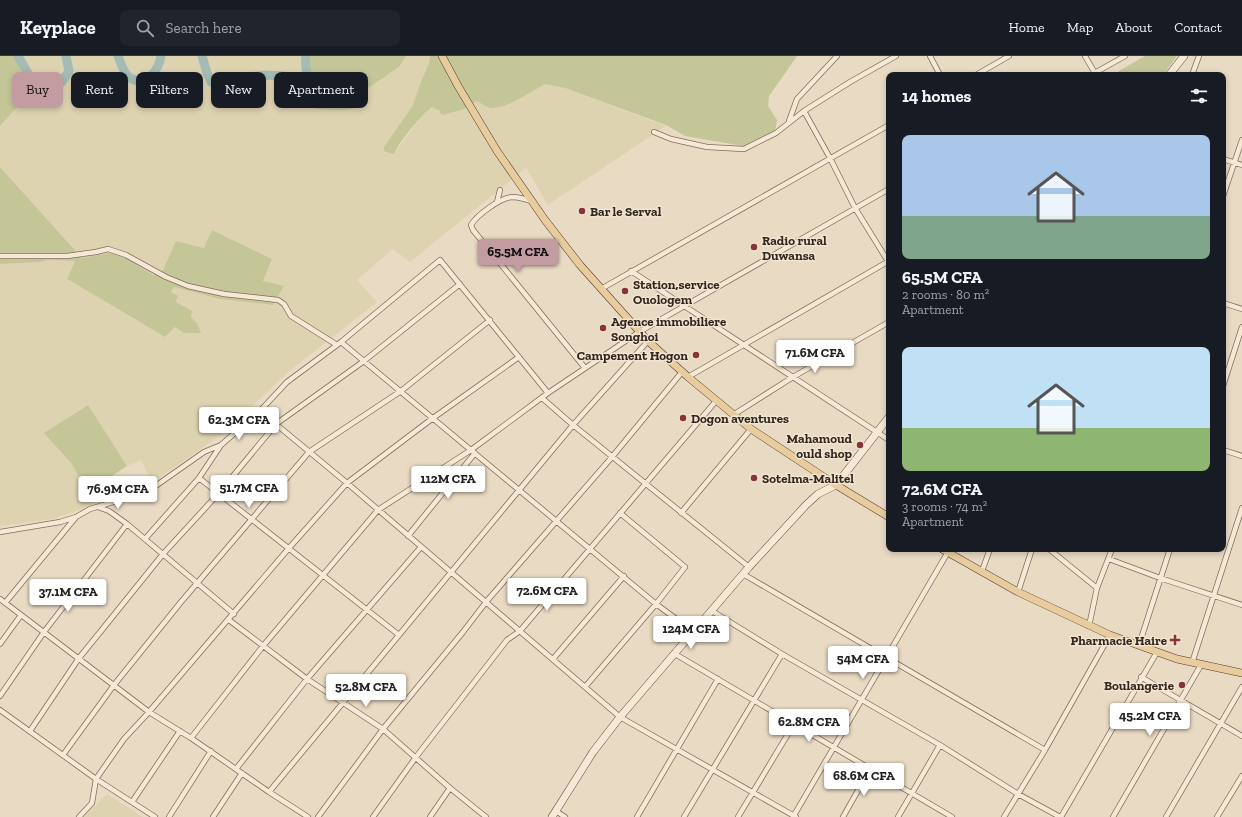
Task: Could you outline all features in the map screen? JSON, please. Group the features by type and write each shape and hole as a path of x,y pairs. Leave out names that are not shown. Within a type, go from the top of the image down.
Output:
{"main road":[{"path":"442,56 497,151 531,201 601,289 648,342 688,378 751,429 836,485 886,515"},
{"path":"1171,72 1184,56"},
{"path":"554,814 593,752 620,717 749,567 806,505 818,494 836,485 886,421"},
{"path":"949,552 1018,592 1110,635 1192,663 1242,673"}],"street":[{"path":"788,122 797,99 837,56"},
{"path":"654,132 671,139 707,147 744,149 776,133 788,122 804,111 850,82 896,56"},
{"path":"930,56 938,72"},
{"path":"981,72 1009,56"},
{"path":"1085,56 1093,72"},
{"path":"1097,72 1125,56"},
{"path":"1193,72 1199,56"},
{"path":"804,111 855,208 886,257"},
{"path":"601,289 886,127"},
{"path":"1226,187 1242,140"},
{"path":"1226,160 1242,165"},
{"path":"497,202 500,190"},
{"path":"190,738 263,646 378,510 473,451 548,393 639,332 886,191"},
{"path":"531,201 514,197 507,198 497,202 474,220 471,225 473,230 585,368"},
{"path":"0,256 67,256 108,249 126,256 166,277 188,286 224,294 278,300 284,304 291,316 336,345"},
{"path":"145,539 199,478 221,445 260,411 287,382 341,342 440,260 548,393"},
{"path":"688,378 886,264"},
{"path":"631,272 886,438"},
{"path":"30,731 80,658 163,554 219,494 276,424 364,361 460,284"},
{"path":"1226,304 1242,309"},
{"path":"63,755 114,685 309,452 401,391 490,320"},
{"path":"733,415 793,377 886,324"},
{"path":"1226,377 1242,327"},
{"path":"341,342 557,520 656,604 694,632"},
{"path":"269,792 573,425 648,342"},
{"path":"79,817 92,803 96,779 124,739 347,483 433,418 519,357"},
{"path":"318,817 383,729 486,602 612,457 682,372"},
{"path":"542,398 645,484 749,567"},
{"path":"373,817 416,758 507,640 520,631 716,401"},
{"path":"260,411 347,483 620,717 713,769 794,817 886,658 944,552"},
{"path":"681,513 751,429"},
{"path":"0,532 60,522 76,517 98,507 147,492 204,452 221,445"},
{"path":"408,536 473,451"},
{"path":"1226,451 1242,456"},
{"path":"199,478 399,635"},
{"path":"98,507 109,512 127,524 234,614"},
{"path":"1192,663 1242,508"},
{"path":"585,687 656,604 685,567 620,513"},
{"path":"5,603 76,517"},
{"path":"0,696 44,632 127,524"},
{"path":"236,769 307,678 421,547"},
{"path":"982,571 989,552"},
{"path":"1018,592 1031,552"},
{"path":"1053,552 1097,588"},
{"path":"1089,626 1097,588 1111,552"},
{"path":"1139,645 1169,552"},
{"path":"1109,559 1160,578 1242,605"},
{"path":"743,574 1045,750"},
{"path":"553,659 624,576"},
{"path":"0,599 80,658 149,712 211,751 242,774 308,817"},
{"path":"712,611 782,654 940,744 1018,794 1061,817 1157,652"},
{"path":"0,644 21,615"},
{"path":"229,620 307,678 383,729 450,788 486,817"},
{"path":"1004,817 1045,750 1110,635"},
{"path":"675,654 952,817"},
{"path":"684,817 782,654"},
{"path":"1113,817 1201,665"},
{"path":"1142,677 1242,736"},
{"path":"637,817 718,679"},
{"path":"1166,817 1242,687"},
{"path":"0,710 96,779 155,817"},
{"path":"738,817 794,724"},
{"path":"132,802 180,731"},
{"path":"898,817 940,744"},
{"path":"169,817 211,751"},
{"path":"843,817 870,769"},
{"path":"213,817 242,774"},
{"path":"1218,817 1242,776"},
{"path":"430,817 450,788"},
{"path":"554,814 565,817"}],"shaded area":[{"path":"21,56 304,56 304,72 274,72 274,108 345,109 368,108 368,88 399,67 406,56 430,56 429,63 413,105 393,134 395,152 426,111 432,107 440,111 464,109 477,101 488,107 498,107 514,102 545,84 565,88 666,126 548,205 526,168 410,262 393,249 357,280 377,302 287,373 225,432 152,483 141,460 127,466 87,405 45,433 72,464 93,505 53,519 0,526 0,264 41,262 48,260 75,261 67,279 135,320 171,332 175,327 197,323 191,317 192,311 176,302 170,292 174,287 220,299 273,305 284,287 263,281 272,259 212,230 204,248 176,241 163,270 153,275 128,259 82,258 0,167 0,126 16,108 63,108 63,72 32,72"},
{"path":"107,794 143,817 84,817"}],"green space":[{"path":"0,56 21,56 32,72 12,72 12,108 16,108 0,126"},
{"path":"304,56 406,56 399,67 368,88 368,72 304,72"},
{"path":"430,56 797,56 769,96 768,106 777,120 775,131 743,146 685,136 666,125 565,88 545,84 519,99 499,107 490,108 477,101 464,109 443,115 440,111 432,107 423,115 401,141 393,154 384,151 384,147 413,105 429,63"},
{"path":"1145,56 1177,56 1165,72 1117,72"},
{"path":"315,108 354,108 339,110"},
{"path":"0,167 82,258 110,253 128,259 153,275 163,270 176,241 204,248 212,230 272,259 263,281 284,286 273,305 220,299 174,287 171,292 178,296 176,302 192,311 191,317 197,323 201,333 184,333 175,327 165,337 67,279 75,261 48,260 41,262 0,264"},
{"path":"88,405 127,466 87,492 72,464 44,433"}],"waterway":[{"path":"18,56 33,82 40,84 62,82 69,71 66,56"},
{"path":"118,56 126,74 132,79 143,82 155,71 161,56"},
{"path":"202,56 211,82 221,86 248,77 267,75 284,76 294,84 298,90 306,91 308,86 305,61 306,56"}],"place":[{"name":"Bar le Serval","path":"582,211"},
{"name":"Radio rural Duwansa","path":"754,247"},
{"name":"Station,service Ouologem","path":"625,291"},
{"name":"Agence immobiliere Songhoi","path":"603,328"},
{"name":"Campement Hogon","path":"696,355"},
{"name":"Dogon aventures","path":"683,418"},
{"name":"Mahamoud ould shop","path":"860,445"},
{"name":"Sotelma-Malitel","path":"754,478"},
{"name":"Pharmacie Haire","path":"1175,640"},
{"name":"Boulangerie","path":"1182,685"}]}
